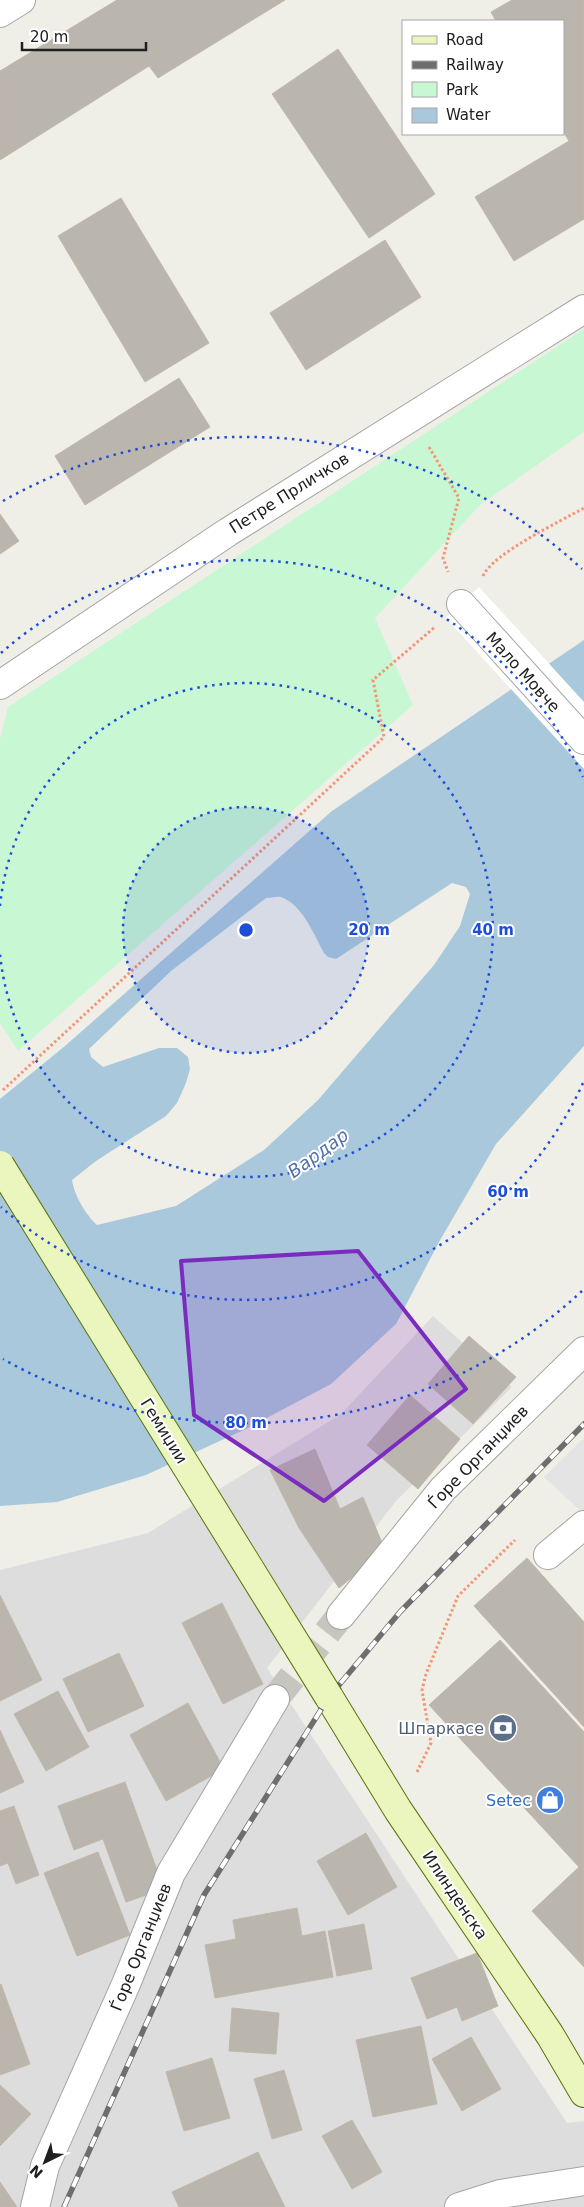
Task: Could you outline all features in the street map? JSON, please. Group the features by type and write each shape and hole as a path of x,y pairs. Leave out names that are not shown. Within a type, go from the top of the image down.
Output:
{"main road":[{"name":"Гемиџии","path":"0,1166 329,1697"},
{"name":"Илинденска","path":"329,1697 398,1810 550,2035 584,2092"}],"street":[{"path":"0,13 21,0"},
{"name":"Петре Прличков","path":"0,685 228,532 584,309"},
{"name":"Мало Мовче","path":"461,604 584,740"},
{"name":"Ѓоре Органџиев","path":"341,1615 443,1489 584,1351"},
{"path":"548,1555 584,1524"},
{"name":"Ѓоре Органџиев","path":"35,2207 45,2166 126,1984 171,1873 275,1699"},
{"path":"458,2207 500,2194 584,2181"}],"path":[{"path":"411,416 459,498 443,558 461,604"},
{"path":"3,1090 384,737 373,680 479,587 485,571 507,552 584,508"},
{"path":"398,1810 430,1743 422,1690 426,1674 458,1596 522,1534 548,1555"}],"highlighted area":[{"path":"358,1251 466,1389 324,1501 194,1415 181,1261"}],"shaded area":[{"path":"433,1316 512,1387 396,1501 267,1668 567,2123 584,2121 584,2207 0,2207 0,1570 148,1533 341,1414"},
{"path":"584,1438 584,1514 544,1477"}],"green space":[{"path":"584,329 584,432 480,505 375,618 413,705 18,1051 0,1023 0,739 8,707"}],"water":[{"name":"Вардар","path":"584,640 584,1046 496,1144 439,1242 396,1324 331,1384 248,1428 146,1475 57,1502 0,1506 0,1099 65,1046 332,811","holes":["452,883 466,887 470,894 460,926 434,965 318,1100 264,1150 176,1206 97,1225 93,1221 78,1198 72,1180 96,1161 166,1116 177,1103 190,1069 188,1057 177,1048 159,1048 103,1067 91,1057 89,1049 171,971 266,898 281,897 296,907 307,921 324,953 328,957 336,959"]}],"pier":[{"path":"479,587 584,702 584,769 446,618"}],"building":[{"path":"117,0 285,0 158,78 149,66 0,160 0,71"},
{"path":"512,0 584,0 584,219 514,261 475,197 569,141 564,133 564,20 495,20 491,12"},
{"path":"338,49 435,194 369,238 272,94"},
{"path":"121,198 209,343 145,382 58,236"},
{"path":"385,240 421,297 306,370 270,313"},
{"path":"179,378 210,427 85,505 55,456"},
{"path":"0,514 19,541 0,554"},
{"path":"469,1336 516,1377 473,1424 428,1384"},
{"path":"410,1395 460,1439 418,1489 367,1445"},
{"path":"315,1449 340,1509 363,1497 385,1550 339,1588 299,1528 270,1470"},
{"path":"527,1558 584,1622 584,1727 474,1606"},
{"path":"0,1595 42,1680 0,1701"},
{"path":"222,1603 263,1684 223,1704 182,1623"},
{"name":"Setec","path":"500,1640 584,1732 584,1967 532,1911 579,1867 429,1705"},
{"path":"119,1653 144,1706 88,1732 63,1679"},
{"path":"58,1691 89,1747 46,1771 14,1714"},
{"path":"188,1703 224,1769 166,1801 130,1735"},
{"path":"0,1730 24,1782 0,1793"},
{"path":"125,1782 164,1889 126,1902 103,1839 74,1850 58,1806"},
{"path":"14,1806 39,1875 16,1884 8,1863 0,1866 0,1811"},
{"path":"366,1833 397,1887 348,1915 317,1861"},
{"path":"98,1852 130,1935 77,1956 44,1873"},
{"path":"297,1908 302,1936 325,1931 333,1977 215,1998 205,1945 236,1939 233,1920"},
{"path":"364,1924 372,1969 337,1976 328,1931"},
{"path":"477,1953 498,2006 462,2021 457,2007 427,2019 411,1978"},
{"path":"0,1985 30,2064 0,2075"},
{"path":"232,2008 279,2013 276,2054 229,2051"},
{"path":"421,2026 437,2104 373,2117 356,2040"},
{"path":"471,2037 501,2089 462,2111 432,2059"},
{"path":"212,2058 230,2118 184,2131 166,2072"},
{"path":"284,2070 302,2130 272,2139 254,2079"},
{"path":"0,2085 31,2114 0,2146"},
{"path":"352,2120 382,2172 352,2189 322,2136"},
{"path":"258,2152 285,2207 179,2207 172,2192"},
{"path":"0,2182 17,2207 0,2207"}],"tunnel":[{"path":"275,1699 341,1615"}],"railway":[{"path":"64,2207 204,1895 329,1697 400,1612 584,1424"}],"place":[{"name":"Шпаркасе","path":"503,1728"},
{"name":"Setec","path":"550,1800"}]}
